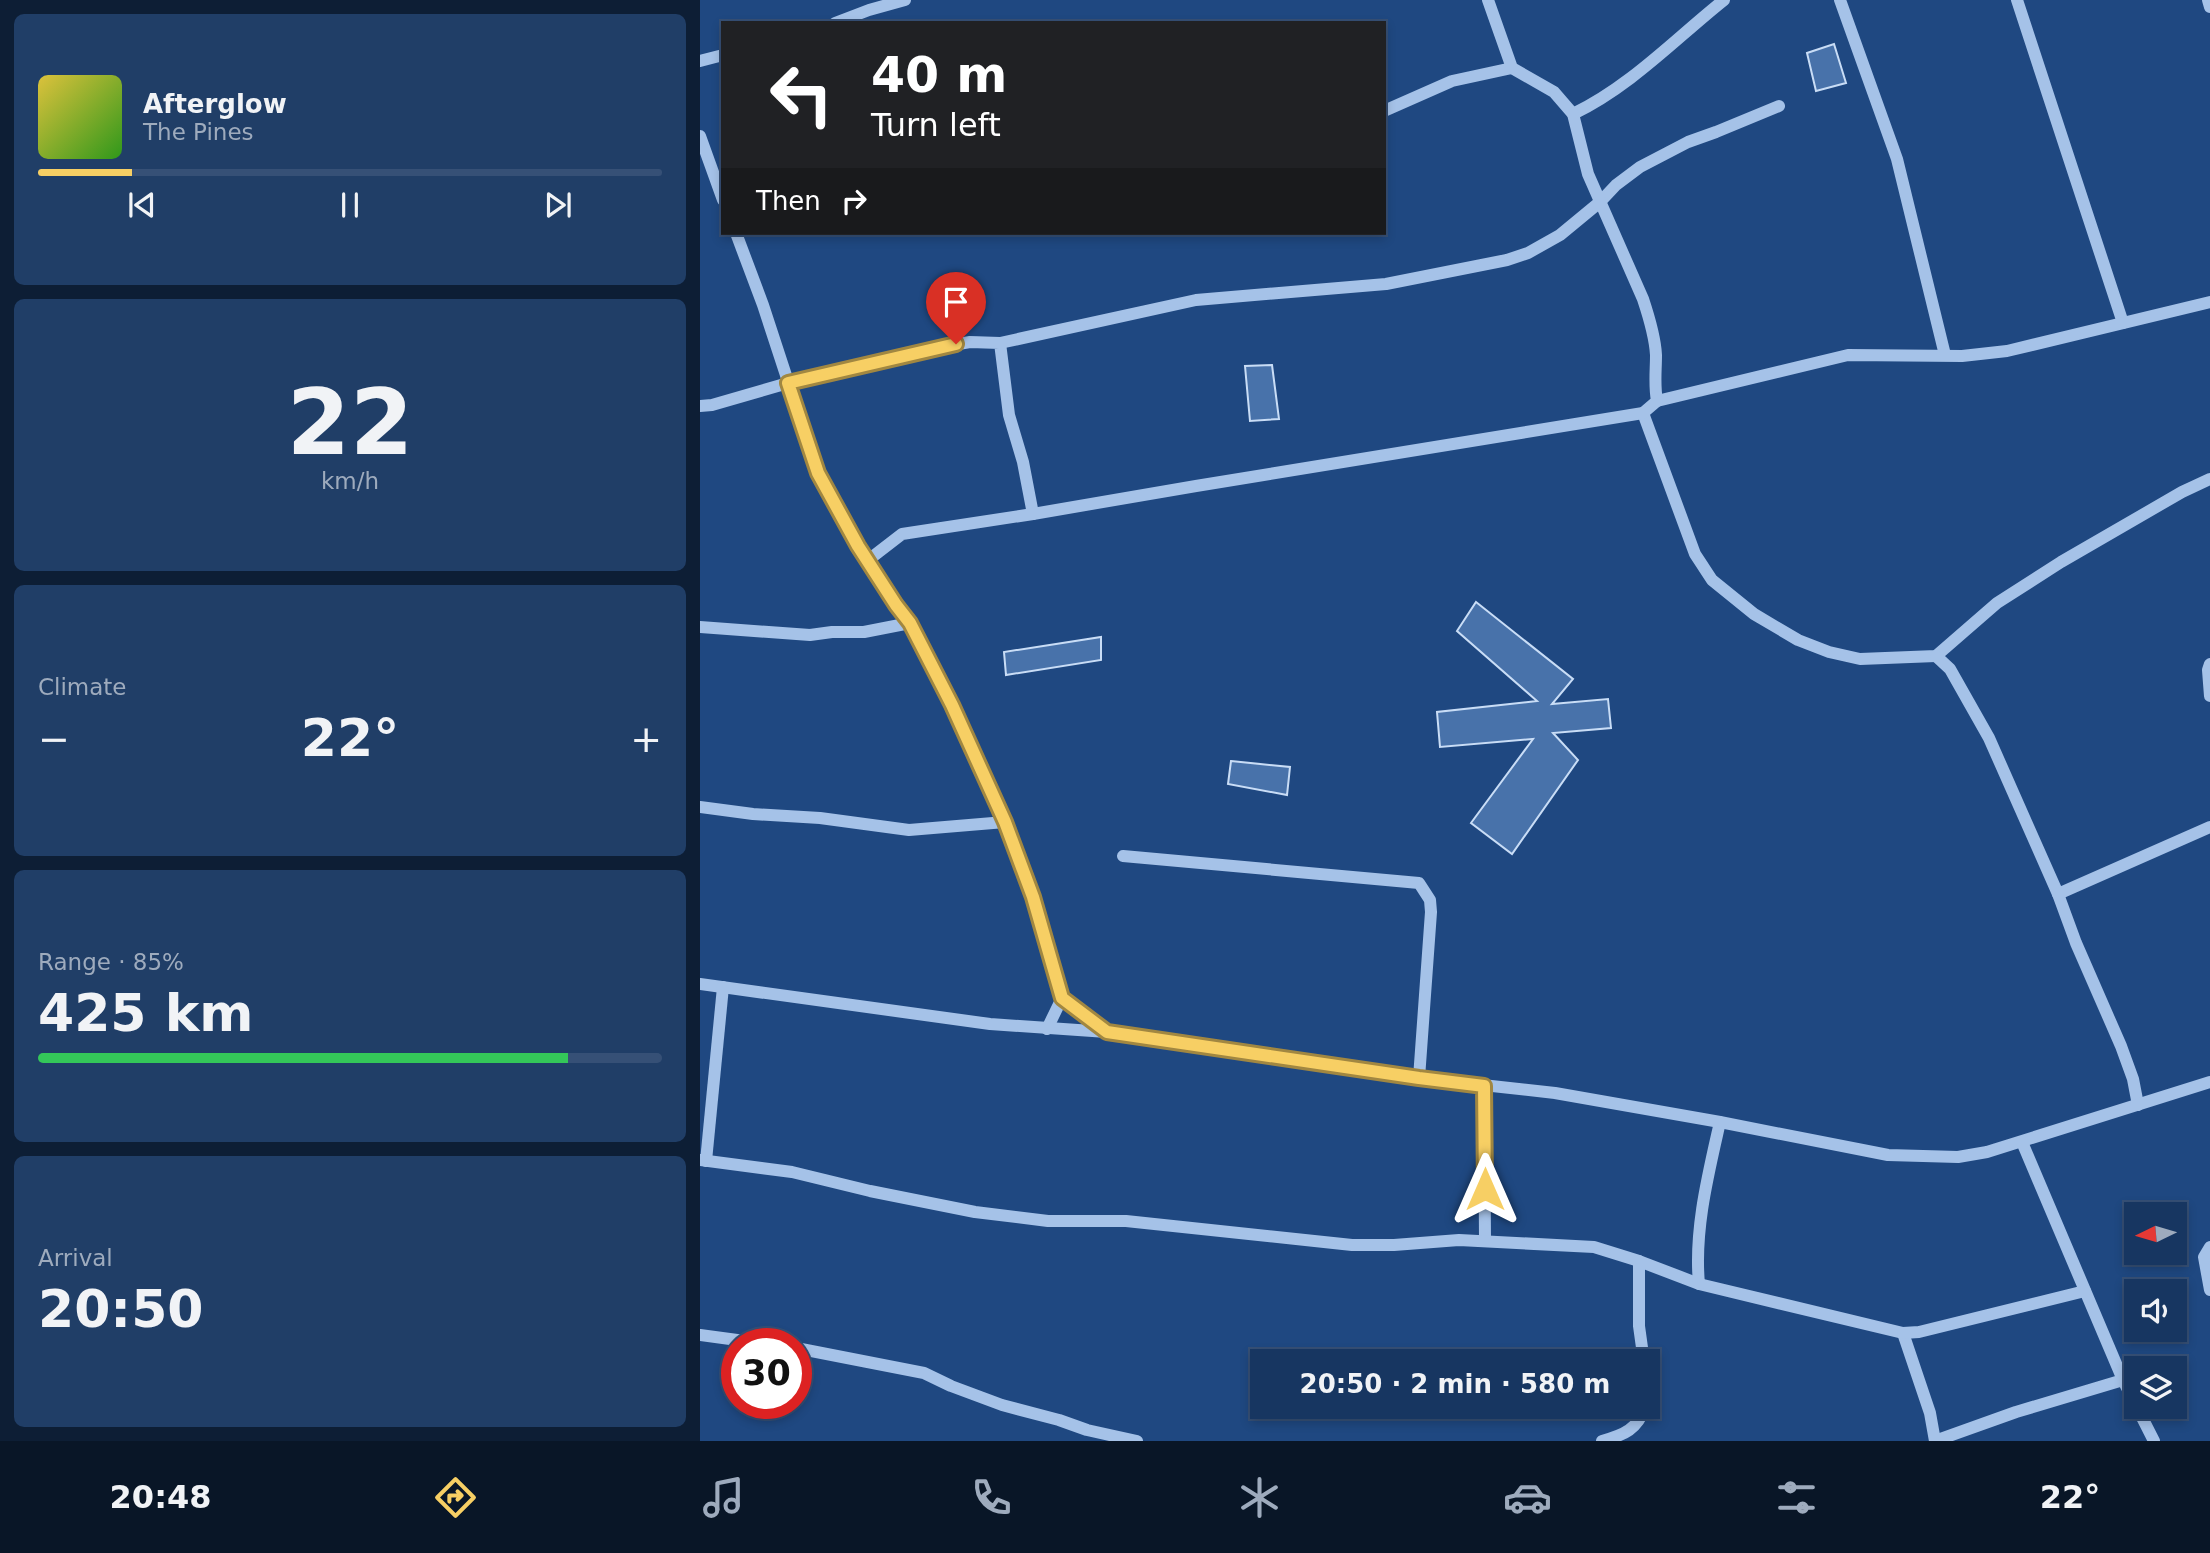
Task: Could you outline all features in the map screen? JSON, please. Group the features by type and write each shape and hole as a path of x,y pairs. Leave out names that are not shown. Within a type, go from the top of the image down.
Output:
{"street":[{"path":"840,21 905,0"},
{"path":"1488,0 1512,68 1554,92 1573,114 1588,174 1650,318 1655,347 1657,401"},
{"path":"1573,114 1635,75 1724,0"},
{"path":"1840,0 1897,159 1945,355"},
{"path":"2017,0 2123,323"},
{"path":"2207,0 2210,8"},
{"path":"700,61 721,56"},
{"path":"1386,110 1452,81 1512,68"},
{"path":"700,406 941,347 970,342 1000,343 1196,300 1386,284 1507,260 1538,249 1560,235 1616,185 1652,160 1688,142 1779,106"},
{"path":"700,136 706,174 721,197"},
{"path":"737,235 763,305 818,473 867,561 910,623 952,705 1005,822 1033,897 1062,998 1107,1032"},
{"path":"867,561 902,534 1643,413 1657,401 1848,355 1962,356 2007,351 2210,302"},
{"path":"1000,343 1009,415 1023,462 1033,514"},
{"path":"1643,413 1695,554 1712,580 1754,614 1798,640 1829,652 1860,659 1936,656 1997,603 2097,541 2210,479"},
{"path":"700,627 810,635 864,632 910,623"},
{"path":"1936,656 1950,669 1989,738 2121,1046 2133,1079 2138,1105"},
{"path":"2210,664 2210,696"},
{"path":"700,807 753,814 820,818 909,830 1005,822"},
{"path":"2058,894 2210,827"},
{"path":"1123,856 1419,883 1430,900 1431,923 1419,1078"},
{"path":"700,984 990,1024 1107,1032 1419,1078 1555,1093 1720,1122 1888,1156 1958,1157 1987,1152 2210,1082"},
{"path":"723,987 703,1161 792,1171 870,1191 975,1212 1048,1221 1126,1221 1352,1245 1459,1240 1594,1247 1699,1284 1903,1333 1919,1332 2085,1291"},
{"path":"1047,1029 1062,998"},
{"path":"1484,1086 1485,1241"},
{"path":"1699,1284 1697,1263 1703,1199 1720,1122"},
{"path":"2022,1142 2123,1380 2154,1441"},
{"path":"2210,1247 2204,1257 2210,1290"},
{"path":"1639,1261 1639,1326 1642,1349"},
{"path":"1903,1333 1930,1413 1934,1441 2016,1412 2123,1380"},
{"path":"700,1335 721,1338"},
{"path":"812,1351 924,1373 1002,1405 1103,1437 1137,1441"},
{"path":"1602,1441 1635,1427 1641,1419"}],"building":[{"path":"1834,44 1846,83 1816,91 1807,53"},
{"path":"1272,365 1279,419 1250,421 1245,366"},
{"path":"1476,602 1573,679 1552,704 1608,699 1611,728 1553,733 1578,760 1512,854 1471,823 1533,739 1440,747 1437,712 1537,701 1457,631"},
{"path":"1101,637 1101,660 1006,675 1004,652"},
{"path":"1231,761 1290,767 1287,795 1228,784"}],"route":[{"path":"956,344 788,383 818,473 858,546 910,623 952,705 1005,822 1033,897 1062,998 1107,1032 1484,1086 1485,1189"}]}
